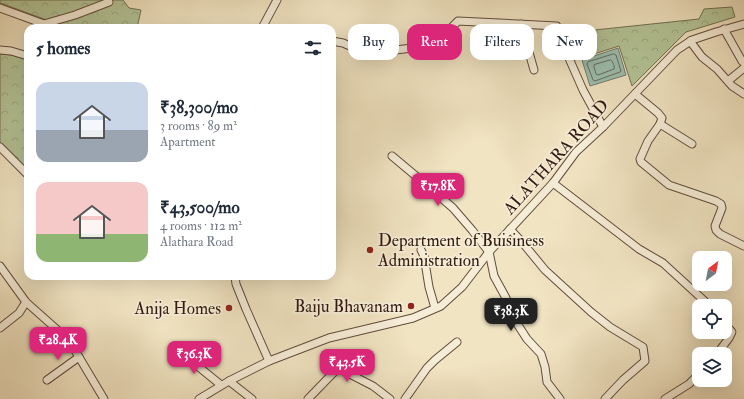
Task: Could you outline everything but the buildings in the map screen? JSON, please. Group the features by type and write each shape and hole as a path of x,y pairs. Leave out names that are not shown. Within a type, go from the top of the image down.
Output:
{"street":[{"path":"264,24 277,0"},
{"path":"0,8 44,24 75,15 108,2"},
{"path":"336,42 357,49 387,51 429,46 442,38 458,21 520,24"},
{"name":"ALATHARA ROAD","path":"199,399 229,381 269,361 329,338 413,318 440,306 462,287 489,252 553,182 576,152 603,127 677,50 690,41 724,29 744,24"},
{"path":"534,25 557,26 583,90 603,127"},
{"path":"724,29 744,63"},
{"path":"690,41 702,57 717,69 732,86 744,94"},
{"path":"0,50 24,55"},
{"path":"531,60 534,70"},
{"path":"728,81 744,68"},
{"path":"635,94 662,118 660,124 648,141 640,159 641,162 669,185 721,204 722,208 715,226 716,230 720,234 744,246"},
{"path":"660,124 692,144"},
{"path":"0,147 24,171"},
{"path":"392,156 453,208 489,252 494,276 506,298 516,322 527,339 540,354 545,367 548,382 560,399"},
{"path":"553,182 639,249 663,263 702,299"},
{"path":"510,229 545,270 591,312 610,327 643,347 645,361 623,380 605,399"},
{"path":"421,250 424,256 429,287 435,308"},
{"path":"0,266 3,275 26,302 62,334 73,347 104,399"},
{"path":"235,280 243,303 269,361"},
{"path":"0,328 19,313 26,302"},
{"path":"405,399 427,368 457,342"},
{"path":"178,350 222,385"},
{"path":"47,380 79,357"},
{"path":"308,399 338,368 373,386 390,399"},
{"path":"229,381 252,399"},
{"path":"665,399 692,381"}],"green space":[{"path":"0,0 123,0 129,8 141,10 138,24 58,24 0,3"},
{"path":"732,7 735,17 686,32 632,86 619,46 597,53 597,30 699,19 704,9"},
{"path":"0,54 12,55 24,59 24,167 0,142"}],"water":[{"path":"618,48 626,75 590,86 582,60 597,60 597,55"}],"place":[{"name":"Department of Buisiness Administration","path":"370,250"},
{"name":"Baiju Bhavanam","path":"411,306"},
{"name":"Anija Homes","path":"229,308"}]}
